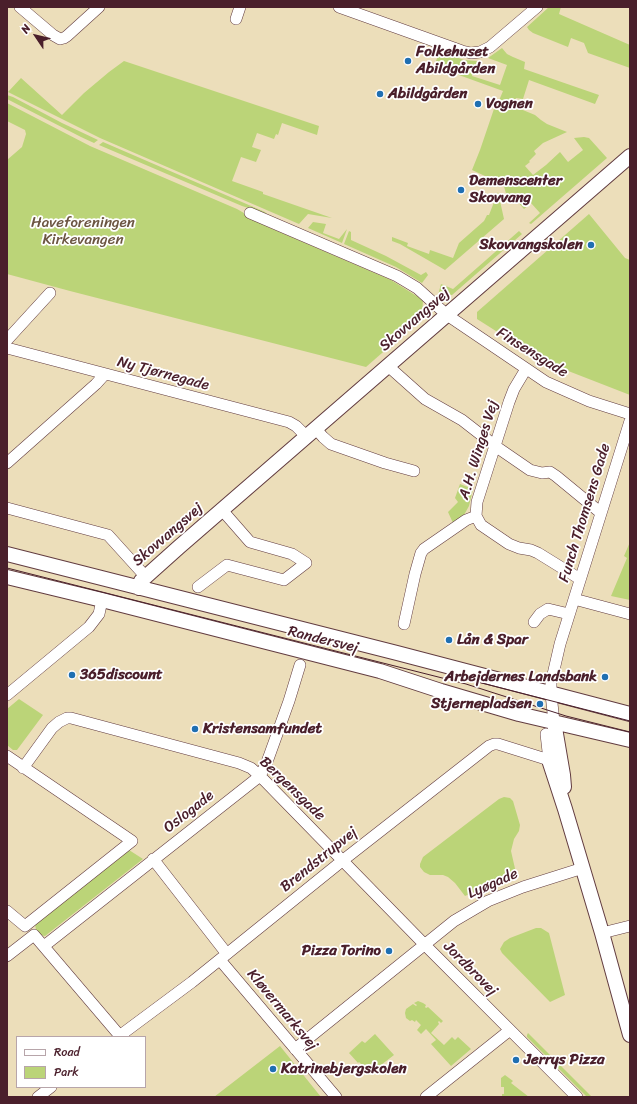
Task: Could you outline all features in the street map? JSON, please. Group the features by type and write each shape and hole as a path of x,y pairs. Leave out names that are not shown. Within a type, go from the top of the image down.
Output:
{"street":[{"path":"20,7 53,35 60,39 67,36 100,7"},
{"path":"236,19 240,7"},
{"path":"339,7 471,53 480,52 490,47 537,7"},
{"name":"Skovvangsvej","path":"142,582 222,510 630,156"},
{"path":"250,213 397,276 416,288 447,315"},
{"path":"7,340 50,293"},
{"name":"Finsensgade","path":"447,315 546,382 589,401 630,414"},
{"name":"Ny Tjørnegade","path":"7,348 289,422 323,437 331,444 385,463 414,471"},
{"path":"388,366 425,399 462,420 495,446 530,470 542,473 550,472 601,513"},
{"name":"A.H. Winges Vej","path":"526,369 514,389 509,402 478,502 476,516 481,525 509,544 538,553 580,579"},
{"path":"7,463 96,384 105,374"},
{"name":"Funch Thomsens Gade","path":"554,722 551,694 553,670 630,420"},
{"path":"7,508 108,535 142,582"},
{"name":"Skovvangsvej","path":"198,587 227,565 284,580 306,563 292,554 250,542 222,510"},
{"path":"404,624 421,553 424,549 466,520 476,516"},
{"name":"Randersvej","path":"7,554 142,582 397,653 630,714"},
{"name":"Randersvej","path":"7,577 380,671 512,712 630,740"},
{"path":"574,599 630,614"},
{"path":"7,695 89,627 99,614 102,600"},
{"path":"534,622 540,614 548,609 569,614"},
{"name":"Oslogade","path":"44,946 260,776 267,762 289,701 300,665"},
{"name":"Bergensgade","path":"23,768 52,728 67,718 72,718 239,763 251,768 260,776 342,861"},
{"path":"554,722 563,775 565,809"},
{"path":"546,734 549,760 583,868 630,1035"},
{"name":"Brendstrupvej","path":"119,1036 192,982 342,861 489,746 494,744 503,745 549,760"},
{"path":"7,756 132,841 25,926 7,911"},
{"name":"Kløvermarksvej","path":"153,860 223,957 295,1049 336,1097"},
{"name":"Jordbrovej","path":"342,861 577,1097"},
{"name":"Lyøgade","path":"295,1049 454,921 488,901 523,887 583,868"},
{"path":"602,933 630,926"},
{"path":"7,956 34,935 119,1036"},
{"path":"426,1097 510,1030"},
{"path":"38,1097 50,1088"}],"green space":[{"path":"549,7 561,7 559,14 630,45 630,68 588,53 584,43 571,38 568,47 529,30 527,27"},
{"path":"502,48 507,54 525,62 524,69 599,95 595,104 529,80 523,99 516,98 512,108 516,110 518,108 535,115 547,124 567,132 543,143 534,151 536,154 525,166 533,175 560,152 568,162 583,150 574,138 589,138 607,158 531,224 529,223 540,213 531,203 524,209 517,201 513,204 507,197 503,183 472,170 496,103 498,103 503,91 434,66 440,51 464,60 477,61 472,76 500,85 507,65 488,58"},
{"path":"124,61 319,126 317,135 282,123 278,135 276,134 274,139 257,133 252,147 261,150 256,162 241,157 232,181 263,192 263,194 332,218 308,214 299,224 100,138 8,92 21,78 62,115 84,93"},
{"path":"7,95 98,140 94,143 81,137 7,99"},
{"name":"Haveforeningen Kirkevangen","path":"7,103 90,146 237,209 268,227 391,280 423,300 422,318 366,367 7,274 7,160 22,147 26,134 25,130 7,121"},
{"path":"103,142 267,214 242,206 99,145"},
{"path":"498,192 504,219 445,270 400,244 392,241 392,237 408,243 407,246 429,254 430,250 453,258 459,243 484,221 487,215 489,215"},
{"name":"Skovvangskolen","path":"589,214 625,258 630,260 630,395 558,367 518,345 477,319 477,312"},
{"path":"313,222 326,224 323,233 339,239 347,229 342,243 308,228"},
{"path":"349,231 351,232 351,240 386,256 421,275 426,272 428,275 422,283 396,267 344,244"},
{"path":"519,231 522,234 452,295 438,295 441,284 453,289"},
{"path":"460,484 473,489 469,506 464,515 453,523 448,512 458,502 455,498"},
{"path":"630,542 630,600 611,596 627,558 624,556"},
{"path":"19,699 43,715 17,750 13,750 7,745 7,709"},
{"path":"504,797 510,798 513,801 520,825 511,851 516,873 465,896 455,883 448,877 443,875 430,875 424,872 420,867 423,857 499,799"},
{"path":"129,850 143,859 45,936 40,935 36,930 35,924"},
{"path":"536,928 541,928 549,933 565,995 550,1002 502,953 500,949 504,942 510,938"},
{"path":"418,1001 426,1005 426,1008 428,1007 443,1021 441,1023 439,1021 438,1022 439,1024 431,1033 444,1045 452,1037 455,1040 458,1037 471,1049 451,1066 431,1044 436,1040 426,1029 421,1034 417,1030 421,1025 416,1020 415,1022 412,1020 410,1021 406,1018 406,1009 413,1004 416,1006 417,1005 414,1003"},
{"path":"528,1033 592,1097 587,1097 527,1037"},
{"path":"375,1034 394,1055 368,1075 362,1068 363,1066 359,1062 358,1063 349,1053 362,1041 365,1043"},
{"name":"Katrinebjergskolen","path":"280,1046 321,1097 214,1097"},
{"path":"505,1075 513,1081 511,1083 529,1097 502,1097 502,1094 504,1094 504,1087 501,1087 501,1078"}],"tram line":[{"path":"7,568 466,684 566,716 630,732"},
{"path":"470,680 630,721"}],"place":[{"name":"Folkehuset Abildgården","path":"408,61"},
{"name":"Abildgården","path":"380,94"},
{"name":"Vognen","path":"478,104"},
{"name":"Demenscenter Skovvang","path":"461,190"},
{"name":"Skovvangskolen","path":"591,245"},
{"name":"Lån & Spar","path":"449,640"},
{"name":"365discount","path":"72,675"},
{"name":"Arbejdernes Landsbank","path":"605,677"},
{"name":"Stjernepladsen","path":"540,704"},
{"name":"Kristensamfundet","path":"195,729"},
{"name":"Pizza Torino","path":"389,951"},
{"name":"Jerrys Pizza","path":"516,1060"},
{"name":"Katrinebjergskolen","path":"273,1069"}]}
